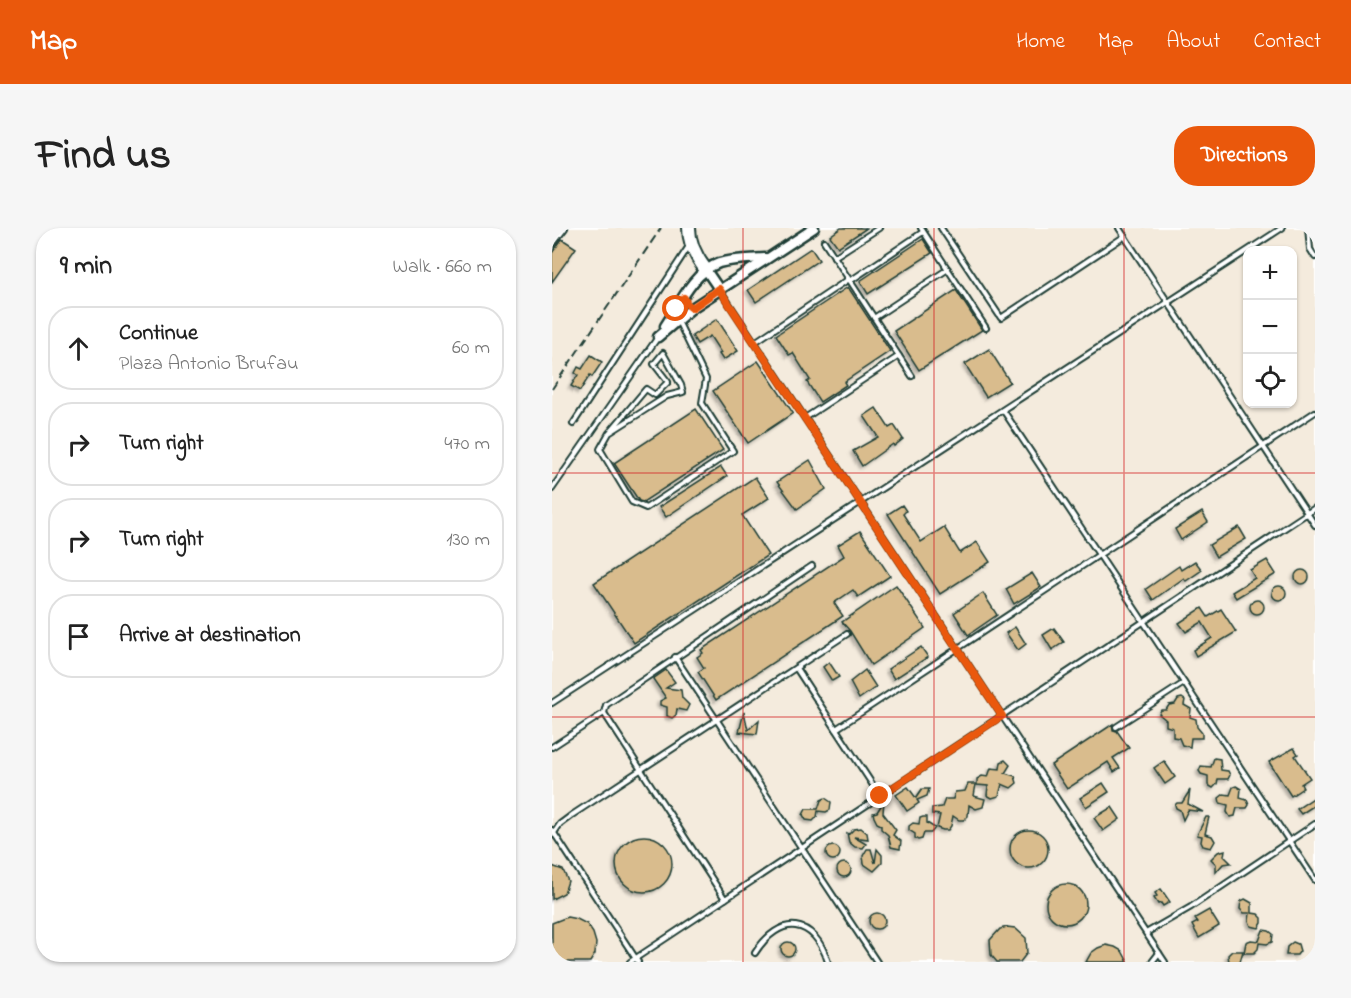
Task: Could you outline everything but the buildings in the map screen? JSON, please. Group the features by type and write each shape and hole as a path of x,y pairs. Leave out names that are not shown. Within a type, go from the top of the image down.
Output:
{"main road":[{"path":"689,228 690,243 706,270"}],"street":[{"path":"658,337 719,289 814,228"},
{"path":"658,337 706,270 719,263 770,257"},
{"path":"706,270 719,289"},
{"path":"684,298 692,308"},
{"path":"676,309 678,319"}],"lane":[{"path":"552,245 565,228"},
{"path":"834,257 879,228"},
{"path":"941,228 1001,318 1125,236"},
{"path":"1119,228 1315,525"},
{"path":"552,702 1282,228"},
{"path":"1308,228 1310,249 1315,257"},
{"path":"755,342 922,230 986,328"},
{"path":"824,241 912,376"},
{"path":"573,424 690,243"},
{"path":"874,318 948,268"},
{"path":"719,289 1165,962"},
{"path":"609,433 666,396 683,392 663,353 654,364 668,382 655,395 646,389 609,433 600,449 632,502 646,508 733,451 702,403 706,379 678,319"},
{"path":"552,489 658,337"},
{"path":"805,418 899,356"},
{"path":"1003,410 1315,880"},
{"path":"836,729 1315,412"},
{"path":"630,962 637,960 801,848 1315,508"},
{"path":"552,747 604,713 606,705 812,566"},
{"path":"637,960 553,832 560,824 847,634"},
{"path":"675,657 877,962"},
{"path":"796,668 880,796"},
{"path":"1116,727 1185,683"},
{"path":"604,713 725,899"},
{"path":"1146,933 1191,907 1315,824"},
{"path":"756,953 771,934 782,927 792,925 806,929 817,939 828,962"},
{"path":"1152,962 1159,953"}],"shaded area":[{"path":"552,228 1315,228 1315,962 552,962"}],"railway":[{"path":"552,389 661,228"}],"route":[{"path":"676,309 684,298 692,308 719,289 1002,716 880,796"}]}
